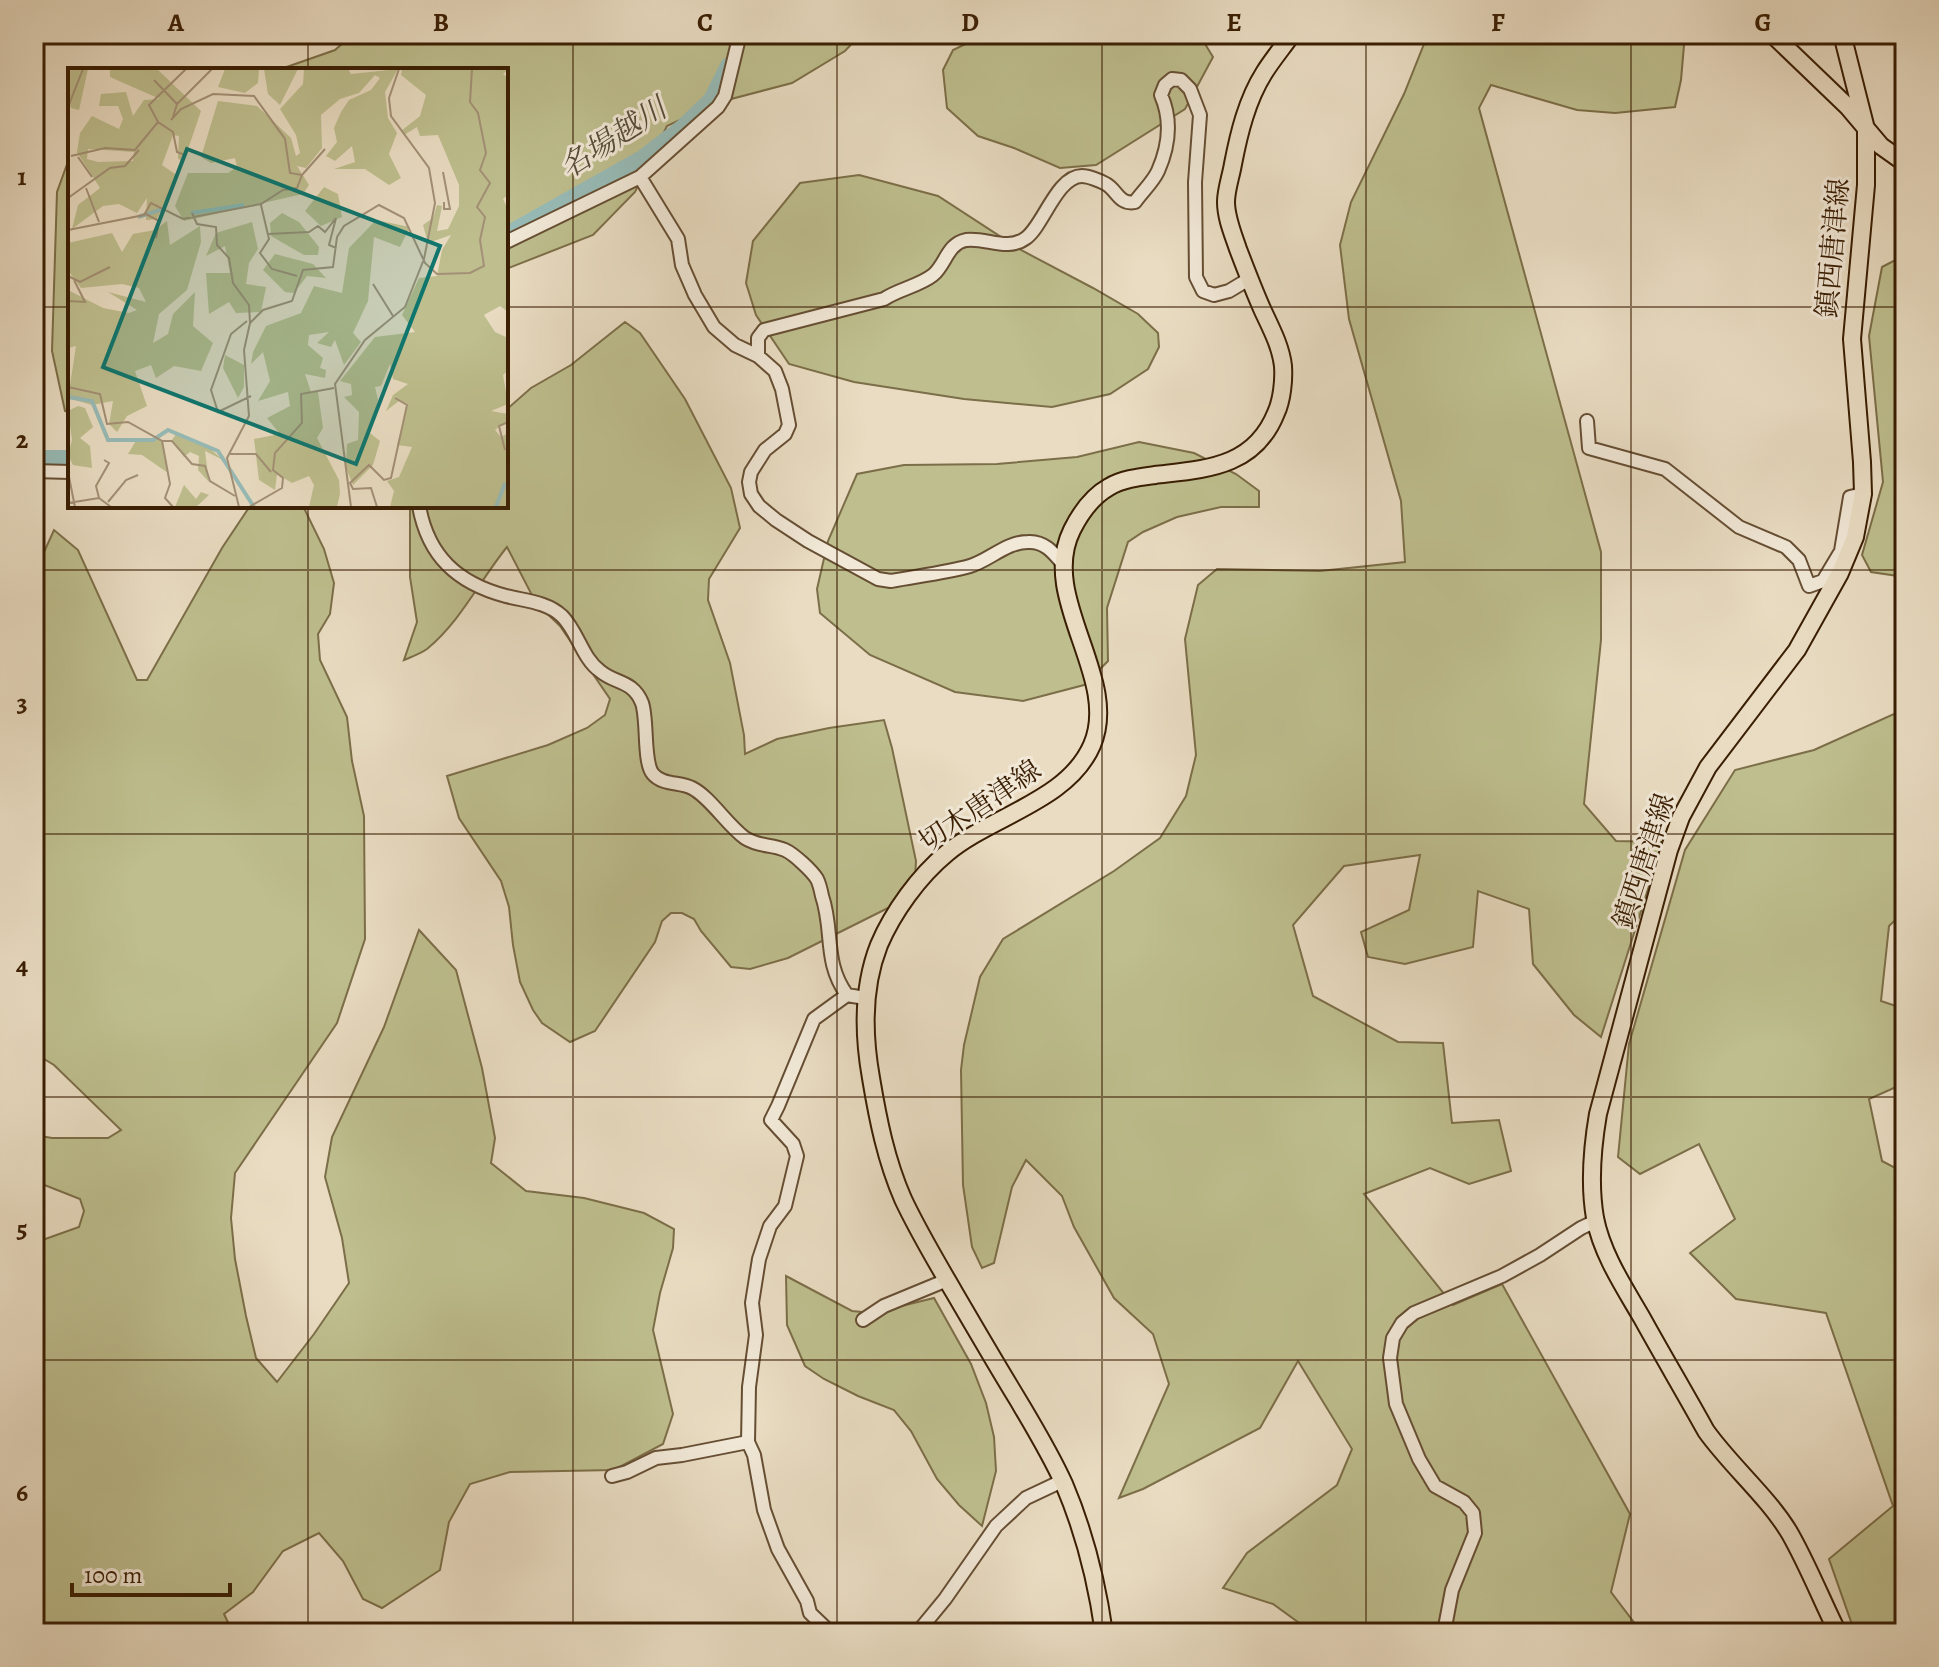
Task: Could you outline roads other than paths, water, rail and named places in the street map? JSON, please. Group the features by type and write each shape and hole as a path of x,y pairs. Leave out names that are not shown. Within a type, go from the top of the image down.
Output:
{"main road":[{"name":"切木唐津線","path":"1104,1633 1085,1543 1062,1481 920,1234 902,1195 881,1139 866,1048 865,998 879,945 904,900 924,875 949,851 1059,787 1079,767 1092,745 1099,720 1096,692 1067,595 1063,564 1070,534 1087,506 1110,486 1136,477 1211,469 1230,462 1249,450 1266,432 1277,411 1283,366 1277,343 1231,229 1226,201 1248,108 1262,76 1292,34"},
{"path":"1772,34 1848,107 1881,146 1905,163"},
{"name":"鎮西唐津線","path":"1838,1633 1789,1532 1706,1431 1621,1281 1603,1244 1591,1192 1592,1151 1598,1114 1665,864 1681,817 1708,767 1797,650 1840,573 1855,537 1863,494 1852,339 1866,185 1866,129 1842,34"}],"street":[{"path":"508,241 640,177 718,107 725,96 740,34"},
{"path":"758,356 758,338 764,330 884,299 935,274 957,244 968,240 1005,244 1028,237 1058,192 1072,180 1082,176 1108,184 1122,200 1135,202 1158,173 1168,134 1168,111 1161,95 1172,79 1181,80 1190,89 1200,115 1195,182 1196,277 1203,291 1214,295 1229,291 1249,279"},
{"path":"640,177 678,239 682,265 714,327 775,371 782,389 789,425 785,434 765,450 751,472 749,482 751,494 759,506 808,541 878,579 891,581 969,566 1006,548 1028,542 1046,545 1063,564"},
{"path":"1587,421 1589,448 1665,469 1739,527 1786,547 1799,560 1809,586 1823,581 1841,551 1850,497 1863,494"},
{"path":"34,471 68,472"},
{"path":"419,508 426,536 447,564 482,588 548,606 564,618 592,664 601,673 629,685 640,699 645,714 648,767 653,776 695,789 741,835 756,844 785,850 817,879 825,903 837,981 847,995 865,998"},
{"path":"831,1633 810,1613 807,1601 778,1549 764,1510 754,1455 748,1442 749,1387 756,1335 752,1303 759,1259 770,1226 785,1206 797,1156 793,1144 771,1120 814,1019 847,995"},
{"path":"1446,1633 1452,1590 1475,1533 1473,1513 1464,1502 1435,1486 1419,1459 1396,1404 1390,1358 1393,1338 1402,1323 1414,1313 1502,1276 1596,1221"},
{"path":"863,1320 884,1306 947,1280"},
{"path":"612,1476 656,1458 748,1442"},
{"path":"917,1633 996,1526 1026,1498 1062,1481"}],"waterway":[{"name":"名場越川","path":"508,235 644,158 683,128 712,100 729,66"},
{"name":"名場越川","path":"34,459 68,459"}]}
